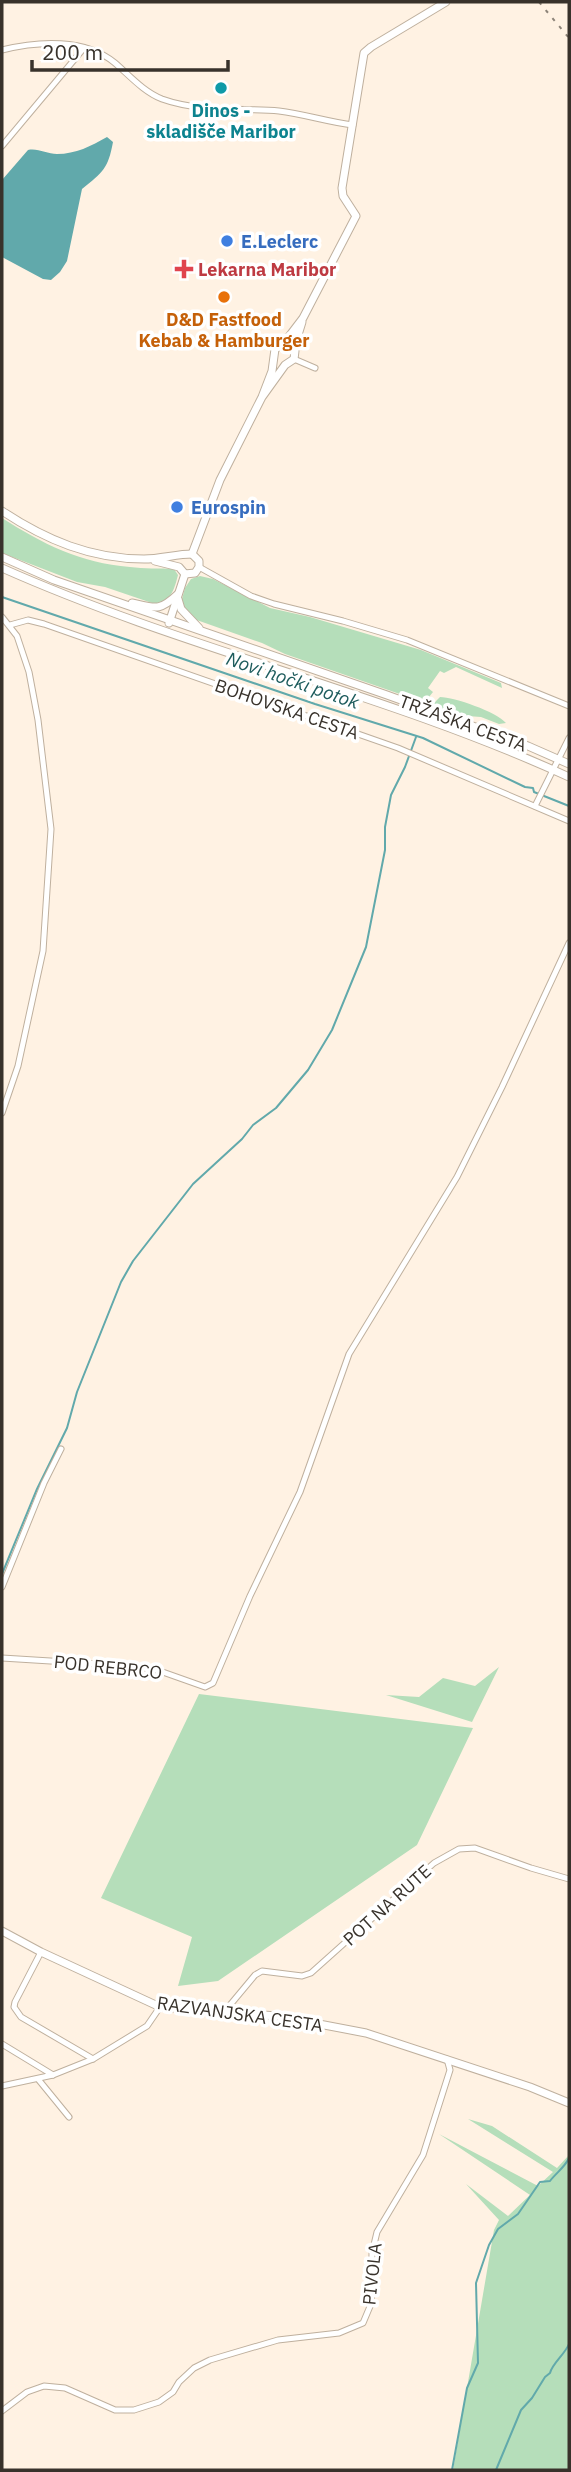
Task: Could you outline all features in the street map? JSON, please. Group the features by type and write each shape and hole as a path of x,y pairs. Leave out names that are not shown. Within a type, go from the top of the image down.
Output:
{"street":[{"path":"262,397 275,349 284,343 303,318 356,216 343,196 342,188 361,62 367,50 446,2"},
{"path":"2,50 33,44 84,48 106,57 152,94 169,101 289,113 353,125"},
{"path":"2,146 84,48"},
{"path":"294,359 294,348 303,318"},
{"path":"284,343 294,348"},
{"path":"274,359 285,365"},
{"path":"192,554 220,480 262,397 285,365 294,359"},
{"path":"294,359 315,368"},
{"path":"2,511 32,530 86,552 110,557 147,559 192,554"},
{"path":"147,559 179,567 185,574 192,575 199,567 199,561 192,554"},
{"path":"179,567 182,556"},
{"name":"TRŽAŠKA CESTA","path":"2,557 54,580 387,695 569,764"},
{"path":"199,567 251,596 407,640 569,706"},
{"name":"TRŽAŠKA CESTA","path":"2,568 76,600 385,704 569,777"},
{"path":"166,631 185,574"},
{"path":"120,603 155,609 164,606 178,594"},
{"path":"178,594 181,609 200,630"},
{"path":"2,617 17,636 29,672 51,829 43,951 18,1066 2,1113"},
{"name":"BOHOVSKA CESTA","path":"10,625 28,621 44,624 406,751 535,804 569,821"},
{"path":"535,804 569,737"},
{"name":"POD REBRCO","path":"2,1658 131,1665 157,1670 205,1687 215,1680 250,1596 300,1492 349,1354 457,1177 569,943"},
{"path":"2,1587 44,1483 61,1449"},
{"name":"POT NA RUTE","path":"225,2011 249,1981 262,1971 307,1975 434,1863 459,1849 475,1848 569,1879"},
{"name":"RAZVANJSKA CESTA","path":"2,1931 160,2007 277,2016 366,2033 447,2059"},
{"path":"41,1952 15,2007 22,2017 93,2059"},
{"path":"2,2086 53,2075 93,2059 147,2026 160,2007"},
{"path":"2,2044 53,2075"},
{"path":"447,2059 569,2103"},
{"name":"PIVOLA","path":"2,2411 27,2392 44,2386 65,2388 115,2410 134,2410 159,2402 173,2392 194,2368 210,2360 278,2340 339,2333 363,2323 371,2304 372,2253 377,2232 423,2155 450,2070 447,2059"},
{"path":"38,2079 69,2116"}],"green space":[{"path":"2,518 47,544 78,557 112,565 174,569 178,575 173,590 169,597 155,604 105,587 77,582 2,553"},
{"path":"200,576 213,579 270,608 421,650 501,683 502,688 456,667 444,673 440,671 428,688 433,692 429,697 417,700 285,654 191,618 182,604 182,599 191,579"},
{"path":"440,697 475,706 494,714 506,723 499,724 481,717 454,715 431,706"},
{"path":"499,1667 472,1722 386,1695 419,1697 443,1678 475,1686"},
{"path":"199,1694 473,1728 417,1845 218,1981 178,1986 192,1937 101,1898"},
{"path":"468,2119 492,2126 557,2168 569,2155 569,2470 453,2470 494,2230 499,2220 466,2184 508,2216 530,2195 439,2134 538,2186 553,2172"}],"water":[{"path":"107,137 113,142 107,164 100,174 82,189 67,261 60,272 51,280 43,279 2,257 2,180 28,150 71,153"}],"waterway":[{"name":"Novi hočki potok","path":"2,597 423,738 569,806"},
{"path":"2,1574 37,1489 67,1428 77,1392 121,1282 133,1261 193,1184 242,1139 253,1125 276,1108 308,1070 332,1030 366,947 385,850 385,827 391,795 416,737"},
{"path":"452,2470 467,2388 478,2363 476,2283 489,2245 498,2229 518,2214 540,2182 550,2181 569,2158"},
{"path":"496,2470 521,2410 569,2344"}],"railway":[{"path":"539,2 569,38"}],"place":[{"name":"Dinos - skladišče Maribor","path":"221,88"},
{"name":"E.Leclerc","path":"227,241"},
{"name":"Lekarna Maribor","path":"184,269"},
{"name":"D&D Fastfood Kebab & Hamburger","path":"224,297"},
{"name":"Eurospin","path":"177,507"}]}
